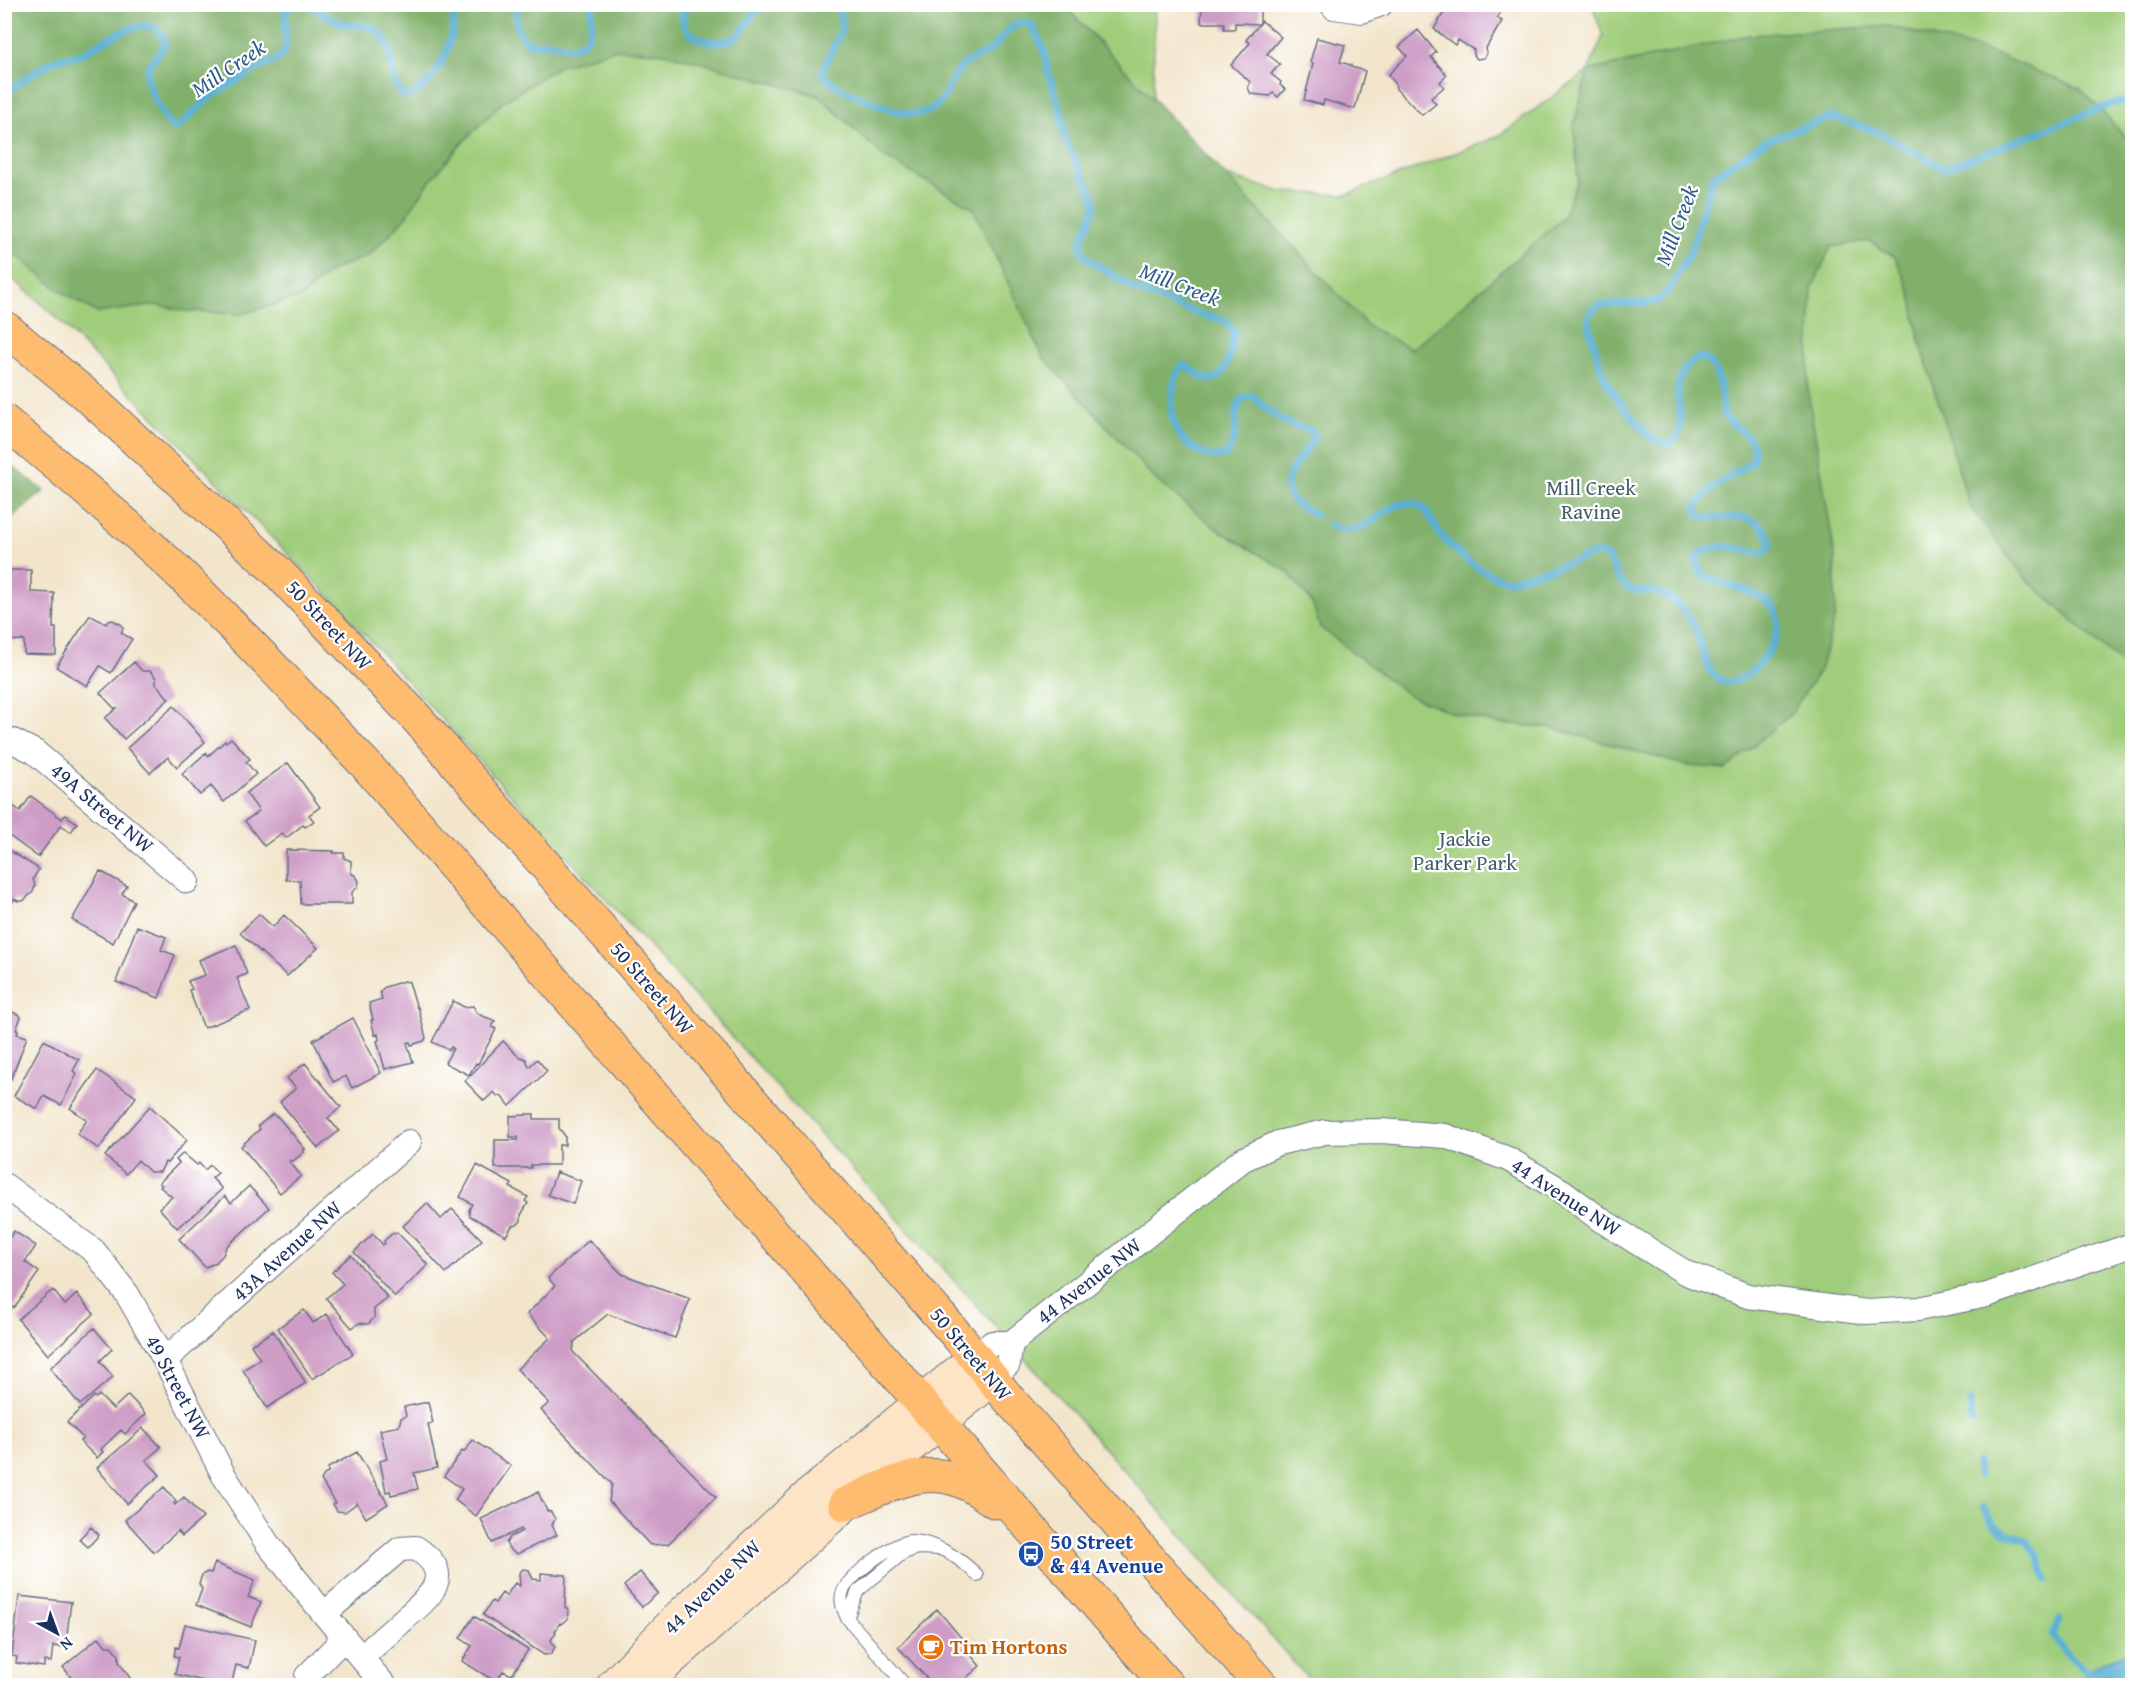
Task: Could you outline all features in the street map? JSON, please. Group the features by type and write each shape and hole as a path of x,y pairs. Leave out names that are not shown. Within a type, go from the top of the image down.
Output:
{"main road":[{"name":"50 Street NW","path":"4,327 91,399 277,571 413,714 1262,1686"},
{"path":"4,421 170,565 270,663 366,765 1168,1686"},
{"path":"845,1504 904,1478 938,1475 957,1479 1023,1519"}],"street":[{"path":"1332,4 1334,7 1362,11 1381,4"},
{"name":"49A Street NW","path":"9,742 35,752 187,881"},
{"name":"44 Avenue NW","path":"613,1686 680,1616 807,1497 930,1412 983,1368 1008,1364 1011,1343 1242,1160 1278,1143 1325,1132 1382,1131 1445,1136 1508,1159 1563,1191 1601,1220 1686,1273 1748,1296 1867,1312 1918,1309 1987,1295 2133,1245"},
{"name":"43A Avenue NW","path":"165,1360 409,1142"},
{"name":"49 Street NW","path":"4,1185 94,1251 127,1294 165,1360 223,1474 267,1543 385,1686"},
{"name":"44 Avenue NW","path":"641,1686 845,1504 930,1412"},
{"path":"324,1614 400,1549 416,1548 429,1556 436,1569 436,1582 429,1598 361,1658"},
{"path":"307,1676 344,1638"}],"lane":[{"path":"906,1686 847,1618 858,1591 902,1554 917,1548 939,1549 963,1561 977,1575"}],"green space":[{"name":"Mill Creek Ravine","path":"4,5 1064,5 1369,327 1412,349 1562,219 1578,180 1574,124 1588,71 1749,35 1888,26 1985,50 2081,89 2132,144 2132,673 2027,580 1970,507 1919,338 1911,293 1895,257 1869,241 1831,247 1812,288 1808,391 1835,557 1835,616 1820,670 1791,714 1726,769 1688,766 1549,727 1498,724 1453,713 1410,696 1320,627 1312,603 1287,571 1220,531 1157,481 1043,357 973,208 884,157 819,96 666,53 616,49 557,67 503,102 463,142 430,181 402,222 370,254 328,273 303,296 242,314 187,311 156,305 97,313 59,290 5,246"},
{"name":"Jackie Parker Park","path":"5,5 1155,5 1153,99 1226,176 1282,192 1346,195 1497,137 1588,71 1603,36 1592,5 2132,5 2132,1685 1314,1685 1011,1343 333,600 52,313 5,272"},
{"path":"4,460 44,491 5,524 4,524"}],"water":[{"path":"2132,1652 2132,1685 2078,1685 2095,1667"}],"building":[{"path":"1202,4 1260,4 1260,24 1235,23 1235,29 1224,29 1224,23 1201,23"},
{"path":"1449,4 1505,6 1497,18 1502,21 1486,48 1487,53 1484,58 1477,59 1474,50 1458,40 1455,45 1434,29"},
{"path":"1262,21 1281,37 1267,54 1280,64 1271,74 1281,82 1280,85 1285,89 1278,97 1273,93 1270,96 1251,94 1248,88 1250,82 1231,65 1250,43 1246,40"},
{"path":"1418,30 1436,52 1431,57 1447,75 1440,82 1444,87 1431,98 1436,104 1422,115 1396,89 1395,83 1388,75 1407,56 1399,47"},
{"path":"1317,38 1345,45 1340,62 1365,71 1355,109 1324,100 1323,105 1304,100 1313,64 1310,62"},
{"path":"9,570 31,570 31,592 54,593 53,628 56,628 56,655 24,654 24,640 7,641 4,638 5,592 9,592"},
{"path":"90,615 106,624 113,620 122,625 121,633 132,639 111,673 100,666 87,686 56,667"},
{"path":"134,662 142,671 150,671 156,678 156,684 169,699 124,739 105,718 117,708 114,708 100,693"},
{"path":"174,706 205,742 177,767 168,757 150,773 127,748"},
{"path":"231,738 250,759 246,762 256,774 224,802 211,786 200,795 182,774 206,753 208,756"},
{"path":"288,763 320,807 309,815 314,821 305,827 303,825 286,838 282,833 264,846 245,821 259,811 246,793"},
{"path":"31,796 62,819 65,815 77,823 71,832 61,825 38,857 4,832 4,799 20,811"},
{"path":"4,847 39,869 33,879 35,886 33,892 23,901 14,899 7,911 4,909"},
{"path":"286,850 344,853 344,858 351,861 351,873 359,881 358,887 352,892 352,904 301,904 300,880 286,880"},
{"path":"100,871 127,886 122,894 134,901 113,943 72,920"},
{"path":"259,914 273,927 284,915 318,948 287,976 240,933"},
{"path":"137,926 166,937 161,950 175,955 159,998 116,982"},
{"path":"236,945 247,974 237,978 250,1010 204,1028 189,990 192,989 188,981 205,975 199,960"},
{"path":"404,981 409,982 426,1038 424,1041 411,1045 410,1042 407,1043 413,1062 385,1069 377,1041 379,1040 378,1034 375,1035 371,1020 373,1020 369,1003 382,999 380,991 385,987"},
{"path":"453,1001 464,1007 473,1006 478,1014 495,1021 492,1027 496,1029 478,1064 476,1063 469,1075 445,1063 453,1048 449,1050 432,1042"},
{"path":"10,1011 21,1017 16,1030 18,1030 17,1034 27,1037 11,1079 4,1077 4,1017"},
{"path":"353,1018 381,1073 352,1088 346,1076 333,1082 313,1040"},
{"path":"44,1040 79,1060 73,1071 77,1074 61,1105 44,1096 37,1109 14,1096"},
{"path":"503,1041 518,1056 526,1059 529,1067 537,1059 547,1071 510,1106 494,1092 484,1101 465,1081"},
{"path":"305,1063 341,1107 328,1118 339,1131 318,1148 280,1102 296,1088 287,1078"},
{"path":"97,1070 136,1097 99,1149 77,1134 87,1120 70,1108"},
{"path":"150,1106 187,1140 167,1163 165,1162 160,1172 150,1172 138,1160 126,1174 105,1156"},
{"path":"273,1114 305,1149 293,1161 289,1161 301,1176 280,1193 241,1146 260,1129 258,1126"},
{"path":"534,1114 534,1119 559,1119 559,1128 565,1136 565,1145 559,1145 559,1165 495,1168 495,1140 518,1140 518,1137 510,1137 510,1116"},
{"path":"183,1153 197,1165 199,1163 205,1170 210,1165 218,1173 212,1178 222,1189 177,1228 159,1208 172,1197 160,1187 162,1185 159,1183 179,1163 176,1160"},
{"path":"477,1165 512,1184 510,1187 528,1197 521,1221 512,1226 506,1236 470,1216 469,1210 472,1204 460,1197"},
{"path":"556,1172 581,1181 573,1204 548,1195"},
{"path":"249,1186 269,1208 226,1247 223,1255 215,1263 205,1267 179,1239 225,1196 231,1203"},
{"path":"427,1203 441,1219 452,1209 482,1240 446,1273 403,1226"},
{"path":"14,1231 36,1246 25,1262 39,1272 14,1308 4,1301 4,1245"},
{"path":"394,1232 395,1234 397,1232 428,1265 395,1297 354,1252 373,1234 383,1245 384,1241"},
{"path":"589,1240 622,1274 690,1299 675,1338 608,1314 574,1342 573,1352 716,1497 668,1544 650,1545 609,1501 612,1484 541,1410 549,1403 517,1369 550,1338 527,1314 555,1286 548,1278"},
{"path":"351,1255 388,1298 374,1309 374,1318 368,1324 359,1323 352,1328 326,1298 343,1284 332,1272"},
{"path":"53,1290 65,1305 77,1294 94,1314 48,1355 18,1319"},
{"path":"304,1310 313,1323 327,1314 353,1354 312,1379 278,1328"},
{"path":"94,1328 112,1349 100,1361 113,1377 80,1405 50,1368"},
{"path":"273,1331 306,1383 267,1408 243,1370 260,1359 251,1345"},
{"path":"99,1395 113,1409 128,1395 146,1414 125,1434 121,1430 101,1449 103,1452 97,1458 80,1441 83,1438 67,1422 94,1396 96,1398"},
{"path":"428,1402 433,1423 428,1424 437,1468 414,1473 418,1489 391,1495 390,1491 386,1492 380,1461 387,1459 380,1430 399,1426 401,1418 406,1416 404,1407"},
{"path":"143,1428 161,1447 146,1460 160,1475 127,1504 97,1468"},
{"path":"473,1440 511,1466 476,1516 455,1500 462,1489 444,1476"},
{"path":"357,1452 388,1504 366,1518 357,1503 345,1512 337,1511 333,1504 335,1503 321,1480 328,1473 328,1468"},
{"path":"164,1487 176,1501 175,1505 184,1497 203,1518 182,1536 178,1531 154,1552 125,1520"},
{"path":"538,1492 547,1511 551,1512 555,1519 552,1525 557,1535 517,1554 510,1550 506,1543 510,1537 522,1531 521,1529 492,1543 481,1519"},
{"path":"91,1527 99,1535 88,1547 79,1539"},
{"path":"215,1563 255,1580 248,1597 261,1602 251,1627 196,1605 202,1589 199,1584 202,1575 207,1572 211,1573"},
{"path":"523,1569 529,1570 533,1579 541,1580 541,1573 566,1575 565,1607 569,1614 555,1631 551,1640 555,1647 551,1654 544,1655 483,1615 492,1601 495,1603 502,1593 506,1596 515,1583 520,1586 519,1573"},
{"path":"640,1572 658,1593 642,1607 624,1586"},
{"path":"19,1596 71,1602 66,1642 61,1647 53,1646 51,1662 44,1661 44,1667 16,1663 17,1657 12,1656"},
{"name":"Tim Hortons","path":"937,1609 963,1640 963,1646 980,1666 957,1686 934,1686 898,1647"},
{"path":"474,1616 528,1650 512,1675 503,1671 496,1682 462,1661 472,1646 460,1638"},
{"path":"185,1624 255,1640 249,1668 236,1665 231,1686 175,1674 179,1657 174,1656 176,1647 179,1648"},
{"path":"99,1637 106,1646 111,1646 119,1655 119,1662 130,1678 121,1686 60,1686 71,1677 63,1667"}],"waterway":[{"name":"Mill Creek","path":"4,93 56,60 78,55 125,30 138,26 150,26 159,32 165,44 148,68 147,78 156,102 166,118 174,128 178,127 209,98 252,71 277,60 283,54 286,45 285,14 290,7 299,4"},
{"name":"Mill Creek","path":"307,4 340,23 369,27 378,31 389,49 396,84 407,97 425,85 443,59 451,38 457,4"},
{"name":"Mill Creek","path":"516,4 517,28 525,41 533,44 553,43 566,47 578,46 584,42 590,31 592,4"},
{"name":"Mill Creek","path":"687,4 683,18 685,27 701,39 716,42 736,37 762,4"},
{"name":"Mill Creek","path":"838,4 842,28 825,65 824,76 868,101 916,114 935,107 941,101 957,71 964,64 989,51 1017,24 1032,25 1045,53 1048,72 1061,112 1065,139 1095,200 1095,208 1081,242 1081,249 1087,258 1133,289 1205,316 1225,320 1234,331 1227,363 1219,376 1213,379 1205,378 1185,365 1180,369 1172,392 1173,420 1178,433 1201,453 1223,456 1233,444 1239,404 1243,397 1253,396 1279,418 1311,430 1315,436 1294,466 1287,482 1292,499 1315,515"},
{"name":"Mill Creek","path":"1329,525 1343,530 1355,529 1394,507 1404,503 1415,504 1426,511 1444,539 1460,555 1491,575 1510,580 1593,554 1602,554 1609,560 1625,586 1636,591 1652,591 1662,594 1682,609 1693,624 1707,665 1716,678 1723,681 1734,681 1746,676 1757,667 1774,641 1778,628 1777,615 1771,605 1755,594 1701,574 1696,561 1699,554 1715,547 1722,546 1760,553 1765,552 1771,544 1764,529 1753,521 1741,518 1707,518 1699,515 1696,507 1710,490 1752,462 1754,447 1751,441 1724,415 1717,375 1710,362 1701,358 1692,362 1680,378 1678,386 1680,428 1677,437 1670,444 1651,438 1608,385 1601,369 1589,325 1592,310 1599,305 1646,303 1659,300 1668,292 1691,251 1713,177 1765,141 1832,117 1878,132 1944,169 2117,102 2132,104"},
{"path":"1970,1401 1972,1421"},
{"path":"1977,1463 1979,1476"},
{"path":"1983,1507 1994,1525 2005,1532 2027,1540 2039,1559 2046,1580"},
{"path":"2059,1619 2052,1635 2064,1651 2088,1673"}],"place":[{"name":"50 Street & 44 Avenue","path":"1031,1554"},
{"name":"Tim Hortons","path":"931,1647"}]}
